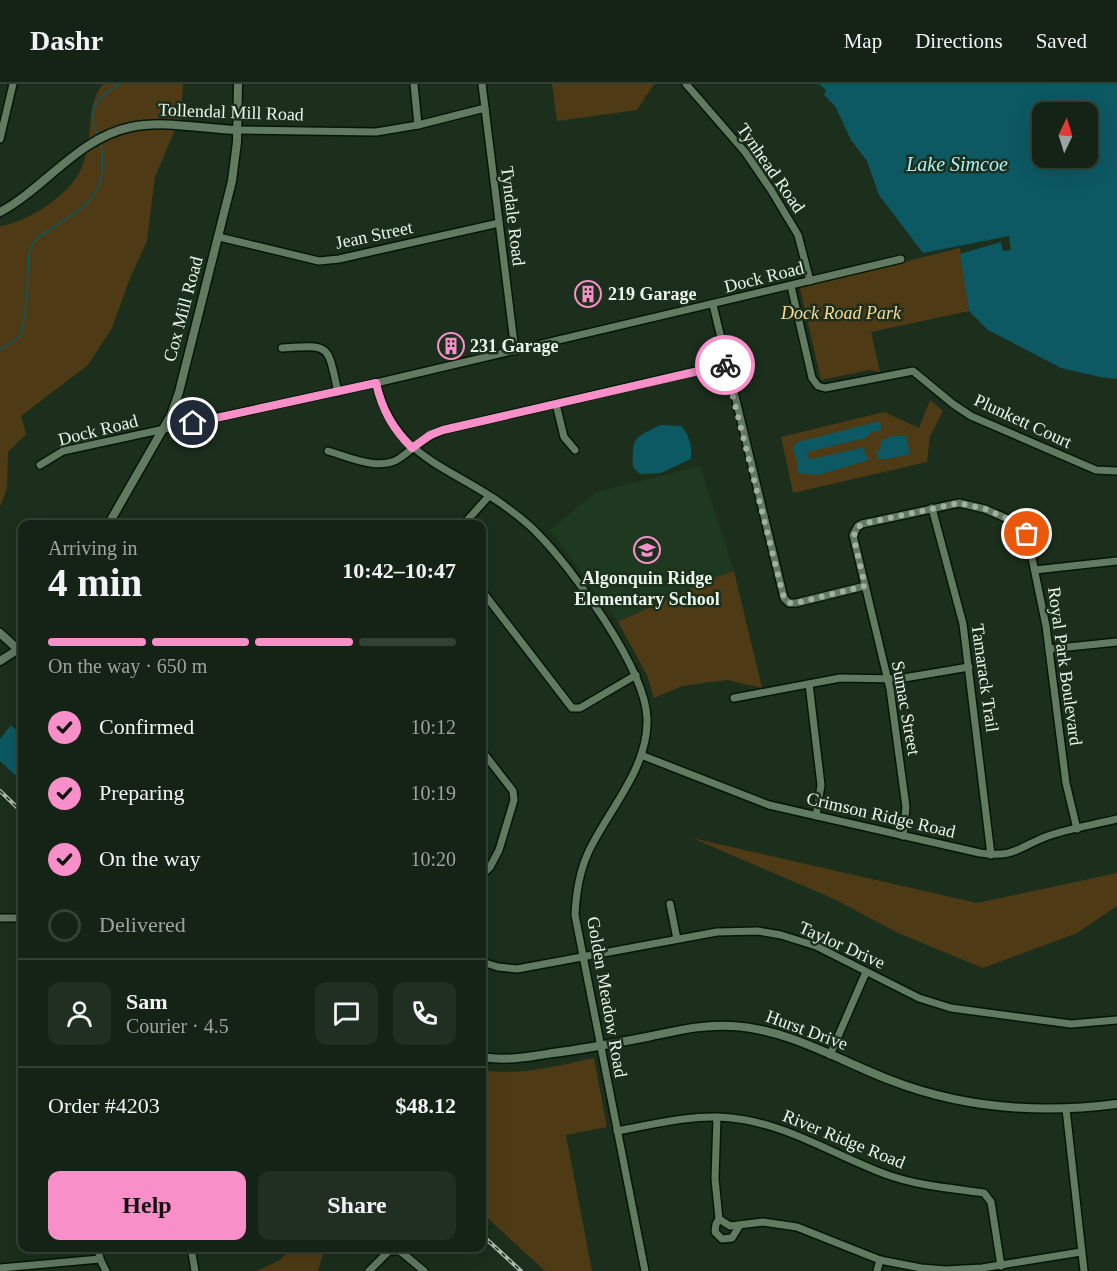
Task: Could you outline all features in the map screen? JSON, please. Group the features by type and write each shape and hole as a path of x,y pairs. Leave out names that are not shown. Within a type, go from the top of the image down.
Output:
{"street":[{"path":"0,139 13,84"},
{"name":"Cox Mill Road","path":"111,520 171,415 178,392 219,237 234,169 238,84"},
{"path":"414,84 418,125"},
{"name":"Tyndale Road","path":"482,84 515,351"},
{"name":"Tynhead Road","path":"686,84 745,152 771,190 798,235 810,281"},
{"name":"Tollendal Mill Road","path":"0,212 89,145 110,134 131,127 156,125 237,130 368,132 418,125 485,108"},
{"name":"Jean Street","path":"219,237 319,261 339,259 499,223"},
{"name":"Dock Road","path":"40,465 63,451 338,392 901,259"},
{"name":"Plunkett Court","path":"791,286 812,378 818,386 825,388 908,370 913,371 952,404 971,416 1096,470 1117,471"},
{"path":"713,305 784,598 789,603 796,603 865,586"},
{"path":"282,348 317,346 324,350 330,358 338,392"},
{"path":"328,451 362,460 385,463 399,459 437,432 726,364"},
{"name":"Golden Meadow Road","path":"376,383 389,421 412,448 489,495 531,527 548,544 593,604 636,675 643,692 647,716 646,735 641,755 589,852 579,878 575,915 645,1271"},
{"path":"556,404 564,437 576,450"},
{"path":"467,520 489,495"},
{"name":"Royal Park Boulevard","path":"865,586 854,539 858,526 959,503 975,506 1022,525 1027,534 1035,570 1049,649 1066,783 1077,829"},
{"name":"Tamarack Trail","path":"932,508 962,617 991,855"},
{"path":"1035,570 1117,561"},
{"name":"Sumac Street","path":"865,586 887,679 906,807 903,836"},
{"path":"486,596 573,708 580,708 636,675"},
{"path":"0,633 18,648"},
{"path":"1049,649 1117,642"},
{"path":"0,660 18,651"},
{"path":"734,698 848,677 898,679 969,667"},
{"path":"809,684 821,785 816,816"},
{"name":"Crimson Ridge Road","path":"641,755 758,802 991,855 1014,853 1047,837 1117,819"},
{"path":"486,756 513,791 514,800 499,850 486,871"},
{"path":"670,904 677,939"},
{"path":"0,918 18,918"},
{"name":"Taylor Drive","path":"486,963 517,969 725,931 748,931 775,934 816,946 919,998 951,1008 1071,1024 1117,1020"},
{"path":"830,1055 866,972"},
{"name":"Hurst Drive","path":"486,1057 515,1059 600,1046 696,1026 734,1026 780,1034 891,1081 940,1096 992,1106 1066,1109 1117,1104"},
{"path":"1066,1109 1084,1271"},
{"path":"717,1117 715,1179 719,1219 715,1232 722,1239 732,1238 736,1235 740,1225"},
{"name":"River Ridge Road","path":"617,1131 682,1119 717,1117 739,1119 771,1126 886,1175 941,1189 987,1194 991,1202 1001,1266"},
{"path":"719,1219 730,1226 763,1222 798,1227 900,1268 946,1270 1001,1266 1081,1252"},
{"path":"99,1252 106,1271"},
{"path":"192,1252 195,1271"},
{"path":"369,1271 388,1252"},
{"path":"401,1252 424,1271"},
{"path":"0,1268 100,1259"},
{"path":"877,1271 880,1260"}],"shaded area":[{"name":"Algonquin Ridge Elementary School","path":"700,466 734,571 618,622 550,530 596,492"}],"green space":[{"path":"103,84 183,84 181,125 174,132 155,177 147,241 130,278 112,328 88,365 21,416 26,434 8,452 7,488 0,507 0,226 22,220 45,207 73,182 85,159 92,108"},
{"path":"552,84 654,84 637,110 557,121"},
{"name":"Dock Road Park","path":"960,248 969,311 871,332 880,372 869,370 821,380 800,288"},
{"path":"930,400 943,411 930,436 927,462 793,493 781,437 884,412 919,428"},
{"path":"734,571 762,688 727,680 682,686 654,698 647,675 618,622"},
{"path":"692,838 977,903 1117,873 1117,906 1077,933 983,968 898,933 834,899"},
{"path":"594,1058 607,1127 566,1135 592,1271 545,1271 486,1217 486,1071 510,1072 552,1067"},
{"path":"288,1252 325,1252 318,1271 257,1271 280,1260"}],"water":[{"name":"Lake Simcoe","path":"819,84 1117,84 1117,379 1061,368 988,330 969,311 960,254 1001,242 1003,251 1011,250 1009,236 923,253 879,195 867,161 851,140 835,106 824,95 826,90"},
{"path":"880,421 881,430 872,432 865,438 807,453 809,459 812,459 865,447 864,451 869,460 818,475 798,473 793,447 798,442"},
{"path":"660,425 681,426 690,441 691,459 661,473 640,474 633,467 634,443 640,436"},
{"path":"892,436 906,436 910,454 878,459 876,451 880,451 881,441"},
{"path":"11,725 18,731 18,773 15,775 0,761 0,739"}],"waterway":[{"path":"98,136 93,118 95,105 119,84"},
{"path":"0,350 21,336 31,246 41,236 85,205 93,196 102,175 101,144"}],"railway":[{"path":"0,791 18,808"},
{"path":"486,1239 521,1271"}],"way so far":[{"path":"725,365 783,595 789,603 865,586 854,539 855,530 862,524 959,503 985,509 1022,525 1027,534"}],"place":[{"name":"219 Garage","path":"588,294"},
{"name":"231 Garage","path":"451,346"},
{"name":"Algonquin Ridge Elementary School","path":"647,550"}],"route":[{"path":"193,423 376,383 389,421 412,448 430,435 443,430 725,365"}]}
